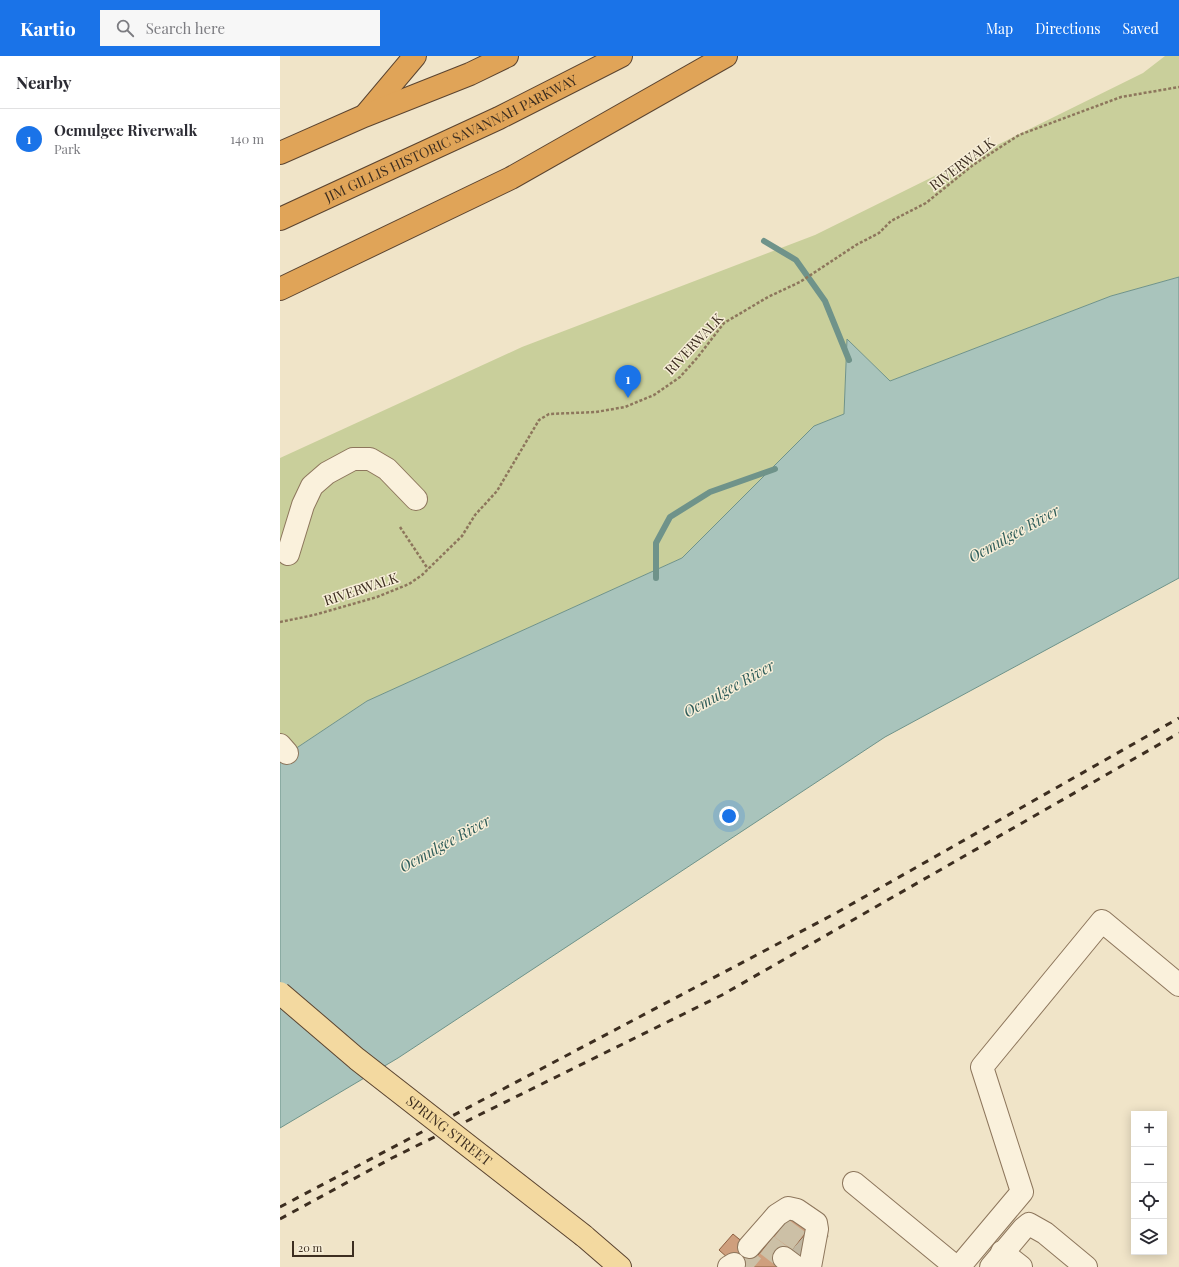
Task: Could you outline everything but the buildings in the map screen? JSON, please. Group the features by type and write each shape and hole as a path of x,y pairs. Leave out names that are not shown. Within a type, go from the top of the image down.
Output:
{"highway":[{"path":"364,116 415,56"},
{"path":"280,153 364,116 470,74 507,56"},
{"name":"JIM GILLIS HISTORIC SAVANNAH PARKWAY","path":"280,219 499,118 621,56"},
{"path":"280,289 511,178 726,56"}],"main road":[{"name":"SPRING STREET","path":"280,993 357,1059 584,1236 620,1267"}],"street":[{"path":"288,554 303,505 312,486 327,473 353,459 370,459 387,469 416,498"},
{"path":"959,1267 1022,1192 982,1067 1102,921 1179,985"},
{"path":"854,1183 956,1267"},
{"path":"758,1243 777,1225 788,1208 797,1210 816,1223 817,1229 807,1253"},
{"path":"1021,1267 997,1260 1029,1224 1046,1234 1086,1267"}],"path":[{"name":"RIVERWALK","path":"280,622 377,597 409,584 428,569 462,536 475,515 497,491 539,420 549,414 596,412 625,407 654,395 680,377 724,323 768,297 800,282 856,245 879,233 892,221 926,203 973,165 1019,135 1120,97 1179,87"},
{"path":"400,527 428,569"}],"green space":[{"path":"1165,56 1179,56 1179,277 1111,296 890,381 847,339 844,414 814,426 682,558 367,701 280,759 280,458 522,347 815,235 1143,73"}],"water":[{"name":"Ocmulgee River","path":"1179,277 1179,578 885,737 398,1058 280,1128 280,759 367,701 682,558 814,426 844,414 847,339 890,381 1111,296"}],"waterway":[{"path":"764,241 796,260 825,301 849,360"},
{"path":"656,578 656,543 670,517 710,492 775,469"}],"tunnel":[{"path":"781,1228 799,1241"},
{"path":"767,1245 784,1258"},
{"path":"741,1256 754,1267"}],"railway":[{"path":"280,1207 836,913 1179,718"},
{"path":"280,1219 392,1158 722,995 1179,733"}],"place":[{"name":"Ocmulgee Riverwalk","path":"628,398"}]}
